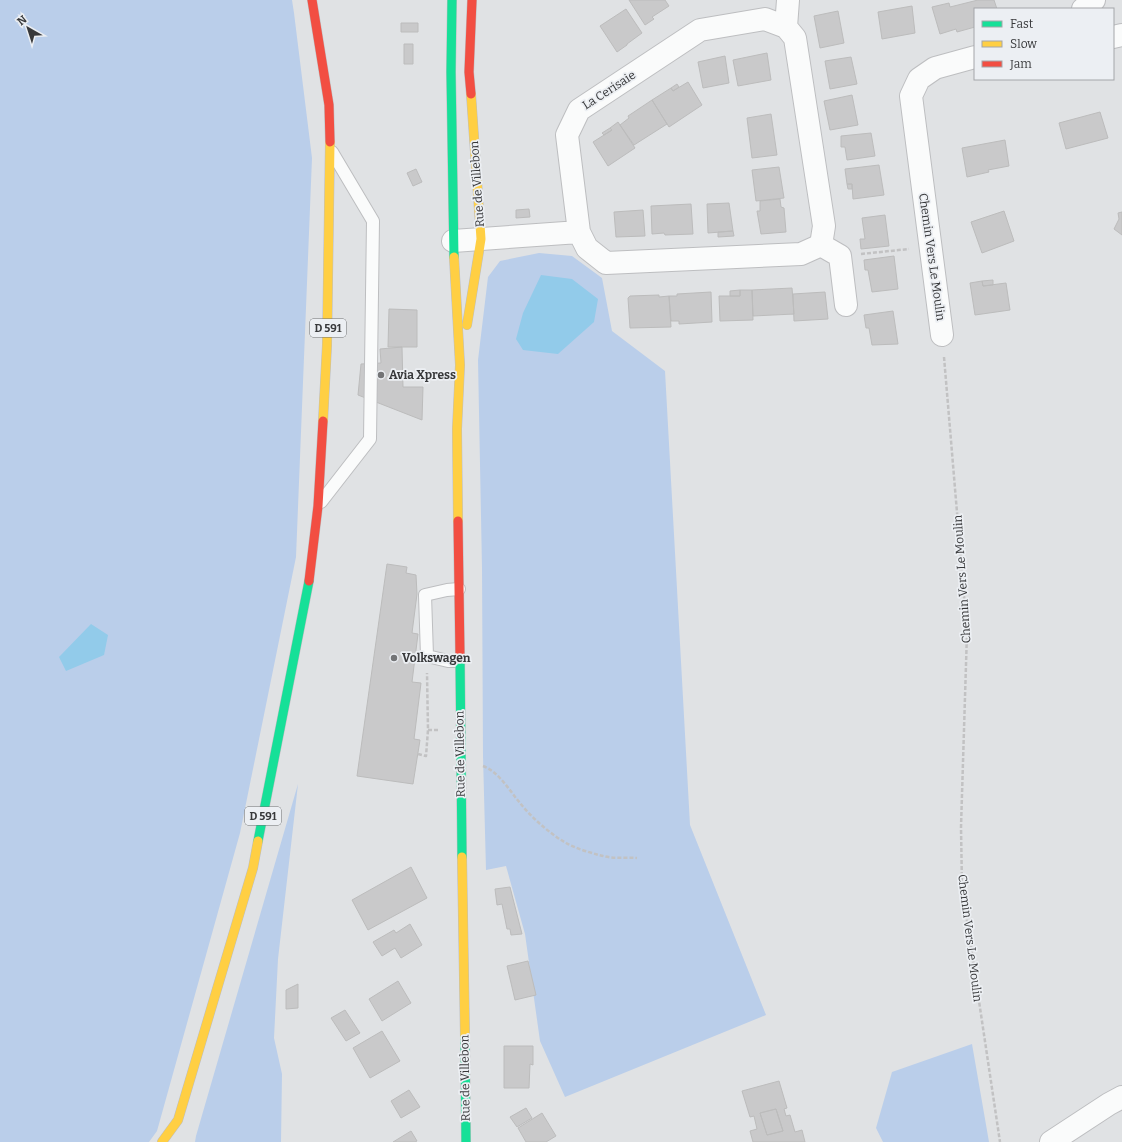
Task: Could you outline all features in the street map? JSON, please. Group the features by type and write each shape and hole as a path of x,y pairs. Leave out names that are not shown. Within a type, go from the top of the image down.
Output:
{"main road":[{"name":"D 591","path":"162,1142 178,1120 253,868 307,594 318,506 327,345 330,149 328,105 312,0"},
{"name":"Rue de Villebon","path":"452,0 451,72 454,241 460,366 457,429 466,1142"},
{"name":"Rue de Villebon","path":"460,366 481,239 469,72 472,0"},
{"name":"D 591","path":"178,1120 179,1134"}],"street":[{"path":"788,0 786,27 795,38 824,226 821,245 840,256 846,305"},
{"path":"1084,8 1094,0"},
{"name":"La Cerisaie","path":"786,27 765,19 700,30 579,110 567,135 579,232 587,248 606,263 801,254 821,245"},
{"name":"Chemin Vers Le Moulin","path":"942,335 911,96 919,79 935,68 974,57"},
{"path":"454,241 579,232"},
{"path":"1051,1142 1122,1097"}],"lane":[{"path":"318,506 370,439 373,221 330,149"},
{"path":"459,589 425,595 427,656 448,661 460,661"}],"path":[{"path":"840,256 930,247"},
{"name":"Chemin Vers Le Moulin","path":"942,335 967,632 961,827 963,906 1000,1142"},
{"path":"418,754 426,756 428,730 427,656"},
{"path":"428,730 442,730"},
{"path":"460,757 488,768 505,783 521,804 542,826 566,843 584,851 605,857 637,858"}],"shaded area":[{"path":"0,0 292,0 294,13 312,158 296,557 240,833 157,1131 149,1142 0,1142"},
{"path":"539,253 572,256 602,278 612,331 665,371 690,825 766,1015 565,1097 540,1041 525,934 506,866 486,870 483,756 482,568 478,360 488,277 500,261"},
{"path":"541,275 572,279 598,299 594,322 558,354 523,350 516,339 523,313"},
{"path":"91,624 108,635 104,655 66,671 59,657"},
{"path":"298,784 278,959 274,1038 282,1074 281,1142 195,1142 196,1136"},
{"path":"972,1044 989,1142 883,1142 876,1128 892,1072"}],"building":[{"path":"629,0 665,0 669,6 652,17 654,19 645,25"},
{"path":"978,0 994,0 997,8 974,8 974,27 957,32 956,29 940,34 932,7 949,3 950,7"},
{"path":"912,6 915,33 882,39 878,12"},
{"path":"626,9 642,33 617,52 600,26"},
{"path":"838,11 844,43 820,48 814,16"},
{"path":"401,23 418,23 418,32 401,32"},
{"path":"404,44 413,44 413,64 404,64"},
{"path":"767,53 771,80 738,86 733,60"},
{"path":"725,56 729,83 703,88 698,62"},
{"path":"851,57 857,84 830,89 825,61"},
{"path":"688,82 702,105 669,127 652,100 671,88 673,91"},
{"path":"677,84 679,87 673,91 671,88"},
{"path":"852,95 858,125 830,130 824,101"},
{"path":"652,100 667,124 634,145 620,125 629,118 628,116"},
{"path":"1100,112 1108,138 1066,149 1059,123"},
{"path":"771,114 777,155 752,158 747,118"},
{"path":"618,122 635,148 608,166 593,142 612,130 610,128"},
{"path":"610,128 612,130 604,135 602,133"},
{"path":"871,133 875,156 847,160 845,147 841,147 841,136"},
{"path":"1005,140 1009,166 988,170 989,172 967,177 962,148"},
{"path":"879,165 884,195 853,199 852,184 847,184 845,169"},
{"path":"779,167 784,198 756,201 752,170"},
{"path":"416,169 422,182 413,186 407,173"},
{"path":"847,184 852,184 852,189 848,189"},
{"path":"780,199 781,207 784,208 786,232 761,234 757,211 760,211 760,201"},
{"path":"729,203 733,231 708,233 707,204"},
{"path":"691,204 693,234 652,234 651,206"},
{"path":"529,209 530,217 516,218 516,210"},
{"path":"643,210 645,236 616,237 614,212"},
{"path":"1004,211 1014,241 982,253 971,222"},
{"path":"1122,212 1122,235 1114,229 1119,219 1118,213"},
{"path":"885,215 889,246 861,249 860,239 865,239 862,218"},
{"path":"733,231 734,236 718,237 718,232"},
{"path":"894,256 898,289 872,292 868,270 865,270 864,260"},
{"path":"993,280 993,285 983,286 982,281"},
{"path":"982,281 983,286 1006,283 1010,310 975,315 970,283"},
{"path":"792,288 794,314 753,316 752,290"},
{"path":"740,290 740,296 730,296 730,291"},
{"path":"740,290 752,290 753,320 720,321 719,296 740,296"},
{"path":"711,292 712,322 679,324 679,321 671,321 669,296 677,296 677,294"},
{"path":"825,292 828,319 794,321 793,294"},
{"path":"659,295 659,297 669,296 671,327 630,328 628,298 630,296"},
{"path":"389,309 417,310 417,347 388,347"},
{"path":"893,311 898,344 872,345 869,328 866,328 864,315"},
{"name":"Avia Xpress","path":"402,347 403,387 423,387 422,420 358,395 361,364 381,363 380,349"},
{"name":"Volkswagen","path":"387,564 407,567 406,573 416,575 417,594 412,633 418,634 412,682 421,683 414,739 420,740 413,784 357,776"},
{"path":"411,867 427,898 368,930 352,900"},
{"path":"510,887 522,934 511,935 510,929 507,929 502,904 497,905 495,889"},
{"path":"410,924 422,945 401,958 395,948 382,956 373,942 394,930 396,933"},
{"path":"528,961 536,995 515,1000 507,966"},
{"path":"398,981 411,1003 382,1021 369,999"},
{"path":"298,984 298,1008 286,1009 286,990"},
{"path":"345,1010 360,1033 346,1041 331,1018"},
{"path":"382,1031 400,1061 370,1078 353,1048"},
{"path":"504,1046 533,1046 533,1065 530,1064 529,1088 504,1088"},
{"path":"779,1081 787,1108 784,1109 786,1116 790,1115 795,1132 802,1130 805,1142 753,1142 750,1131 757,1129 754,1116 750,1117 742,1091","holes":["776,1109 783,1131 767,1135 760,1113"]},
{"path":"409,1090 420,1107 401,1118 391,1101"},
{"path":"526,1108 532,1118 517,1127 510,1117"},
{"path":"776,1109 783,1131 767,1135 760,1113"},
{"path":"542,1113 556,1136 546,1142 526,1142 518,1128"},
{"path":"411,1131 417,1141 393,1142"}],"traffic: fast":[{"path":"452,0 451,72 454,257"},
{"path":"258,841 309,581"},
{"path":"460,656 462,857"},
{"path":"465,1037 466,1142"}],"traffic: slow":[{"path":"467,325 481,239 471,94"},
{"path":"323,421 327,345 330,142"},
{"path":"454,257 460,365 457,429 458,521"},
{"path":"162,1142 178,1120 253,868 258,841"},
{"path":"462,857 465,1037"}],"traffic: jam":[{"path":"312,0 329,105 330,142"},
{"path":"471,94 469,72 472,0"},
{"path":"309,581 318,506 323,421"},
{"path":"458,521 460,656"}],"place":[{"name":"Avia Xpress","path":"381,375"},
{"name":"Volkswagen","path":"394,658"}]}
